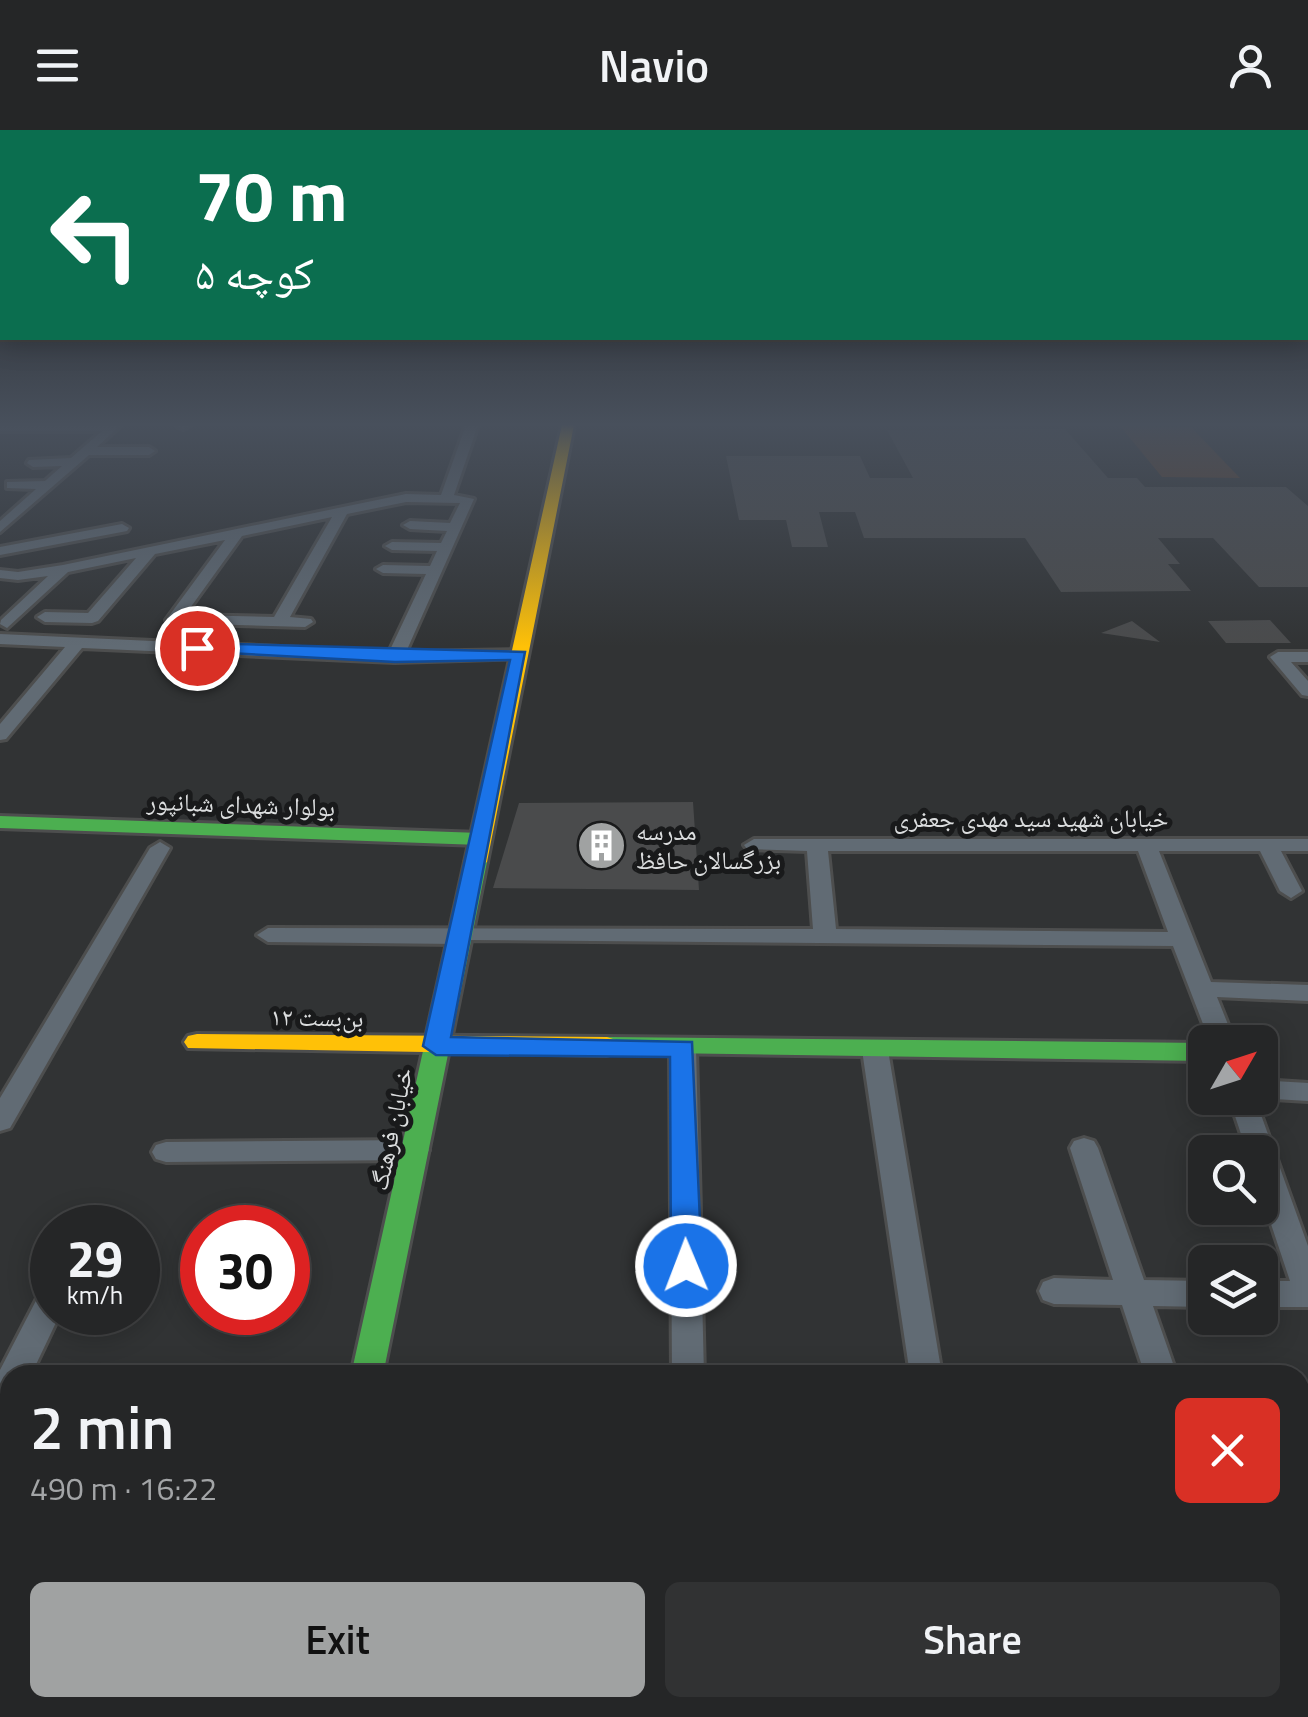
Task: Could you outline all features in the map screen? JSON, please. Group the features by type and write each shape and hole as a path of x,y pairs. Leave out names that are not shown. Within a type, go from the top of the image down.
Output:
{"street":[{"path":"0,528 33,499"},
{"path":"0,574 18,576 63,569 401,499"},
{"path":"395,656 468,499"},
{"name":"خیابان فرهنگ","path":"369,1365 552,499"},
{"path":"0,511 20,511"},
{"path":"278,622 342,511"},
{"path":"410,525 455,527"},
{"path":"0,551 122,528"},
{"path":"238,532 174,620 304,622"},
{"path":"392,546 446,547"},
{"path":"45,617 92,618 150,551"},
{"path":"4,631 63,569"},
{"path":"383,569 435,570"},
{"path":"4,631 78,642 395,656 519,655"},
{"path":"6,728 78,642"},
{"path":"1308,657 1278,656 1308,691"},
{"name":"بولوار شهدای شبانپور","path":"0,822 402,848"},
{"name":"بولوار شهدای شبانپور","path":"0,840 160,848 478,850"},
{"path":"1146,845 1215,1025"},
{"path":"1267,845 1291,891"},
{"name":"خیابان شهید سید مهدی جعفری","path":"754,846 1308,845"},
{"path":"817,846 825,936"},
{"path":"0,1121 160,848"},
{"path":"268,935 1182,939"},
{"path":"1202,990 1308,993"},
{"name":"بن‌بست ۱۲","path":"197,1042 1188,1052"},
{"path":"683,1048 688,1365"},
{"path":"875,1050 924,1365"},
{"path":"1278,1090 1308,1092"},
{"path":"1248,1115 1307,1287 1278,1291"},
{"path":"1084,1148 1157,1365"},
{"path":"166,1152 414,1150"},
{"path":"1054,1291 1188,1294"},
{"path":"19,1365 34,1335"}],"building":[{"path":"735,499 1300,499 1308,506 1308,587 1259,587 1213,538 1158,538 1180,564 1168,564 1191,591 1061,592 1025,538 864,538 855,512 819,512 828,547 792,547 786,520 739,520"},
{"path":"1270,620 1291,643 1226,643 1208,621"},
{"path":"1132,621 1160,642 1101,633"},
{"name":"مدرسه بزرگسالان حافظ","path":"693,802 699,890 493,888 519,803"}],"traffic: fast":[{"path":"0,822 480,839"},
{"path":"369,1365 476,862"},
{"path":"607,1046 1188,1052"}],"traffic: slow":[{"path":"476,862 552,499"},
{"path":"197,1042 607,1046"}],"place":[{"name":"مدرسه بزرگسالان حافظ","path":"601,845"}],"route":[{"path":"197,648 395,656 519,655 436,1046 683,1048 686,1266"}]}
